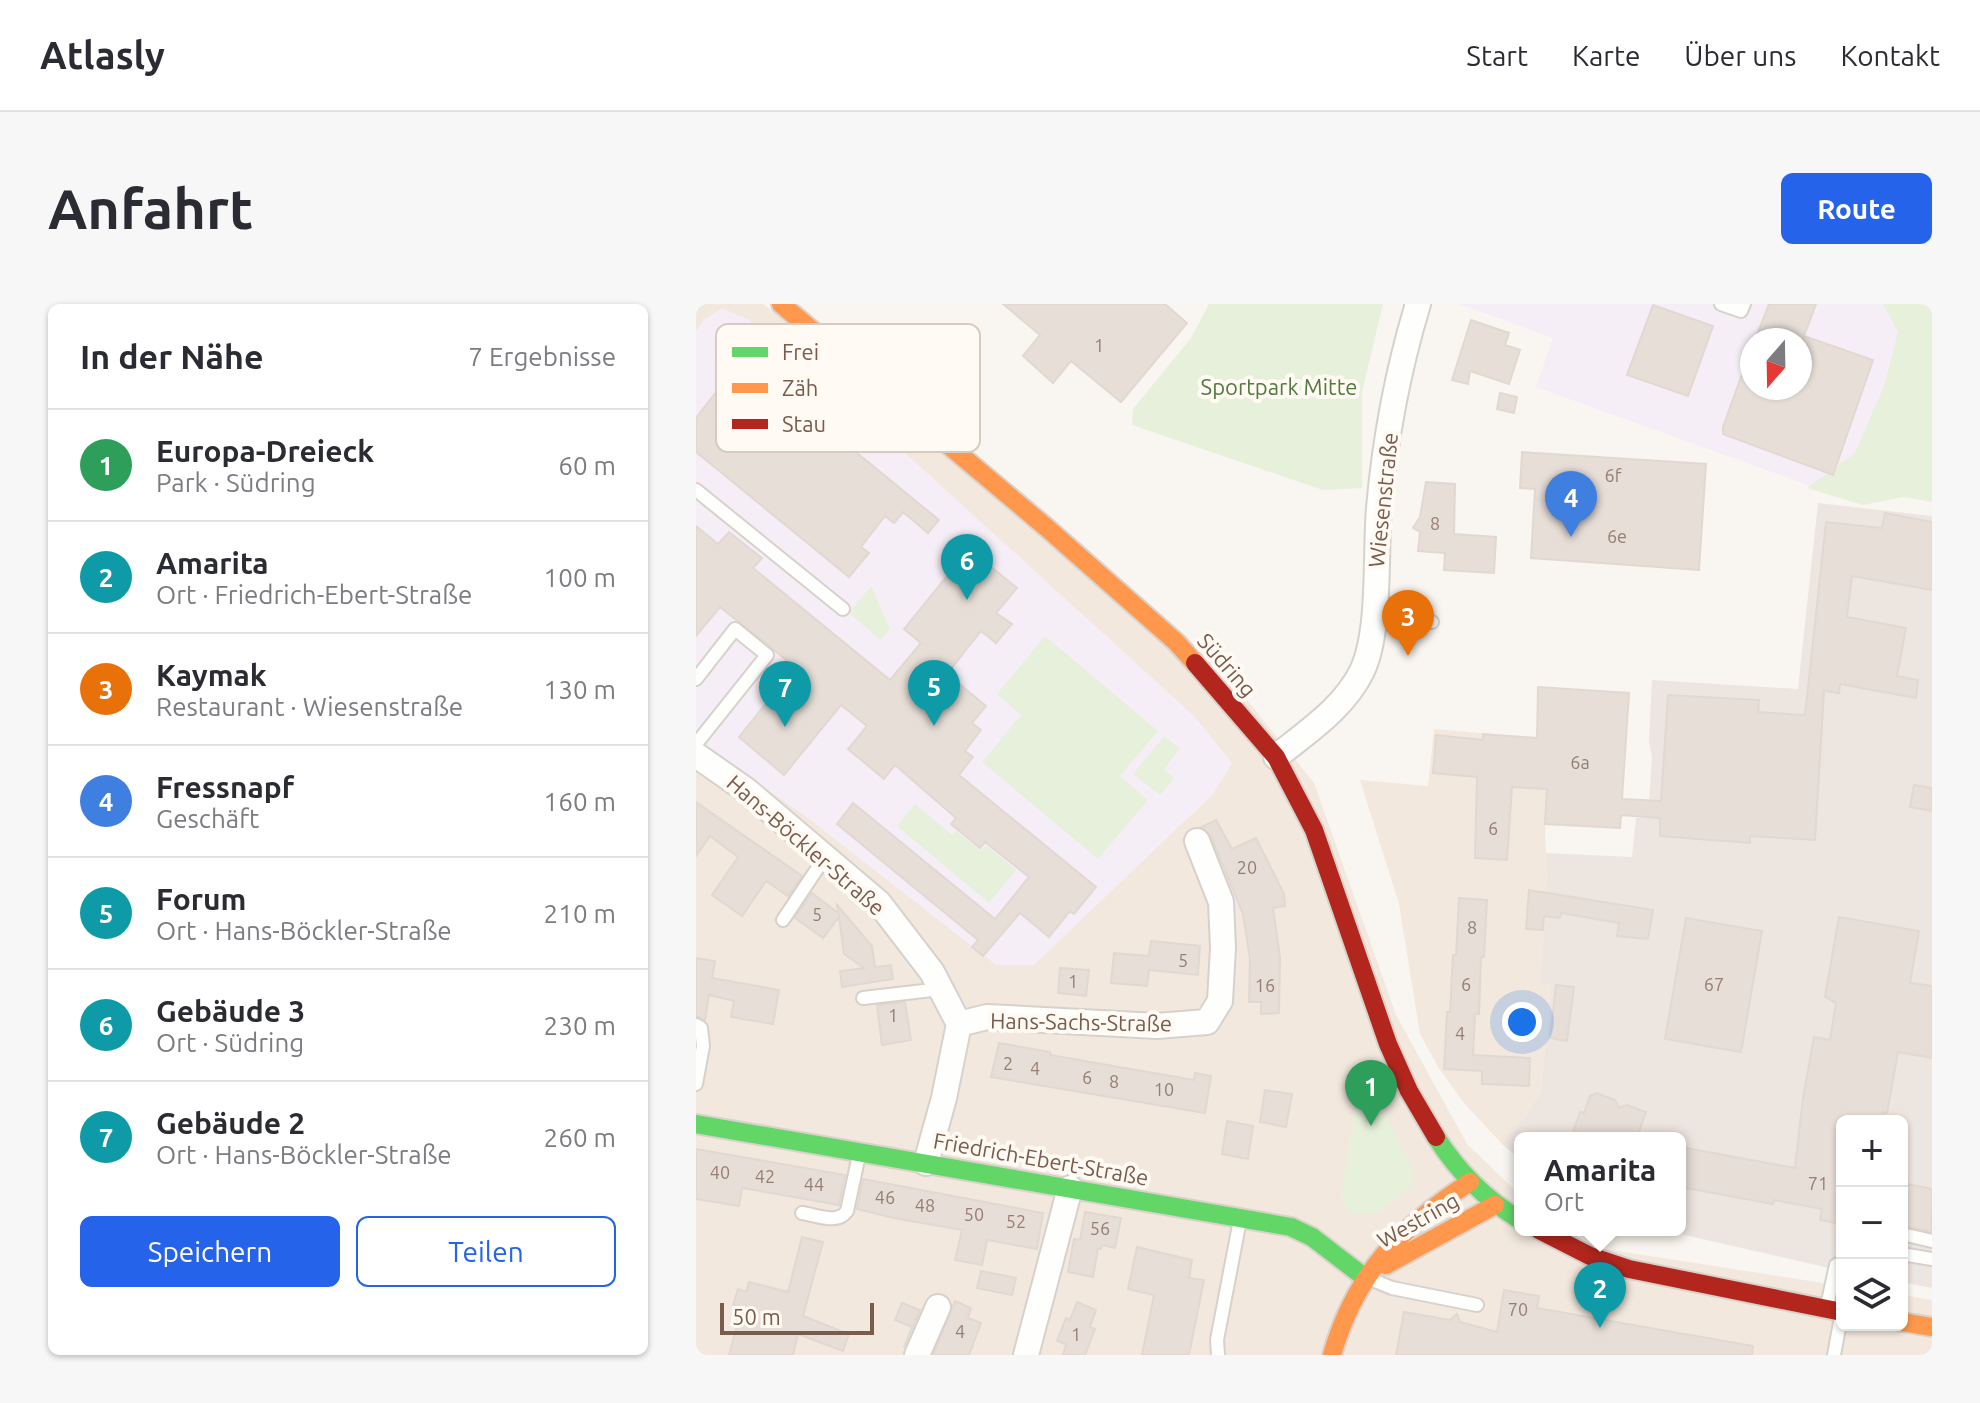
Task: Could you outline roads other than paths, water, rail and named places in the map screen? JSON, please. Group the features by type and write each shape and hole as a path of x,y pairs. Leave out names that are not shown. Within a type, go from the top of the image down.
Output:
{"main road":[{"name":"Südring","path":"781,304 805,324"},
{"name":"Südring","path":"957,452 1176,642 1276,757 1314,830 1388,1044 1409,1091 1438,1141 1470,1182"},
{"name":"Friedrich-Ebert-Straße","path":"696,1124 1291,1227 1312,1237 1364,1277"},
{"path":"1470,1182 1495,1205 1514,1216"},
{"name":"Westring","path":"1332,1355 1347,1306 1364,1277 1416,1220 1470,1182"},
{"name":"Westring","path":"1364,1277 1495,1205"},
{"path":"1551,1236 1590,1256 1629,1269 1836,1312"},
{"path":"1908,1323 1932,1327"}],"street":[{"name":"Wiesenstraße","path":"1276,757 1341,704 1363,670 1373,620 1379,507 1400,366 1418,304"},
{"name":"Hans-Böckler-Straße","path":"696,755 746,790 879,903 932,972 959,1024"},
{"name":"Hans-Sachs-Straße","path":"959,1024 987,1017 1157,1026 1207,1022 1220,1001 1223,948 1221,902 1197,841"},
{"path":"926,1163 944,1098 959,1024"},
{"path":"1026,1355 1070,1188"},
{"path":"917,1355 938,1307"}],"lane":[{"path":"1721,304 1741,311 1744,304"},
{"path":"696,490 843,609"},
{"path":"1373,620 1432,622"},
{"path":"696,679 735,629 767,655 696,744"},
{"path":"783,920 825,857"},
{"path":"863,998 941,989"},
{"path":"696,1025 701,1028 703,1046 696,1084"},
{"path":"802,1213 837,1219 843,1217 860,1152"},
{"path":"1218,1355 1217,1340 1241,1218"},
{"path":"1908,1235 1932,1241"},
{"path":"1908,1255 1932,1259"},
{"path":"1364,1277 1392,1288 1477,1305"},
{"path":"1834,1355 1836,1326"}],"place":[{"name":"Fressnapf","path":"1571,537"},
{"name":"Gebäude 3","path":"967,600"},
{"name":"Kaymak","path":"1408,656"},
{"name":"Forum","path":"934,726"},
{"name":"Gebäude 2","path":"785,727"},
{"name":"Europa-Dreieck","path":"1371,1126"},
{"name":"Amarita","path":"1600,1328"}],"park label":[{"name":"Sportpark Mitte","path":"1279,387"}]}
